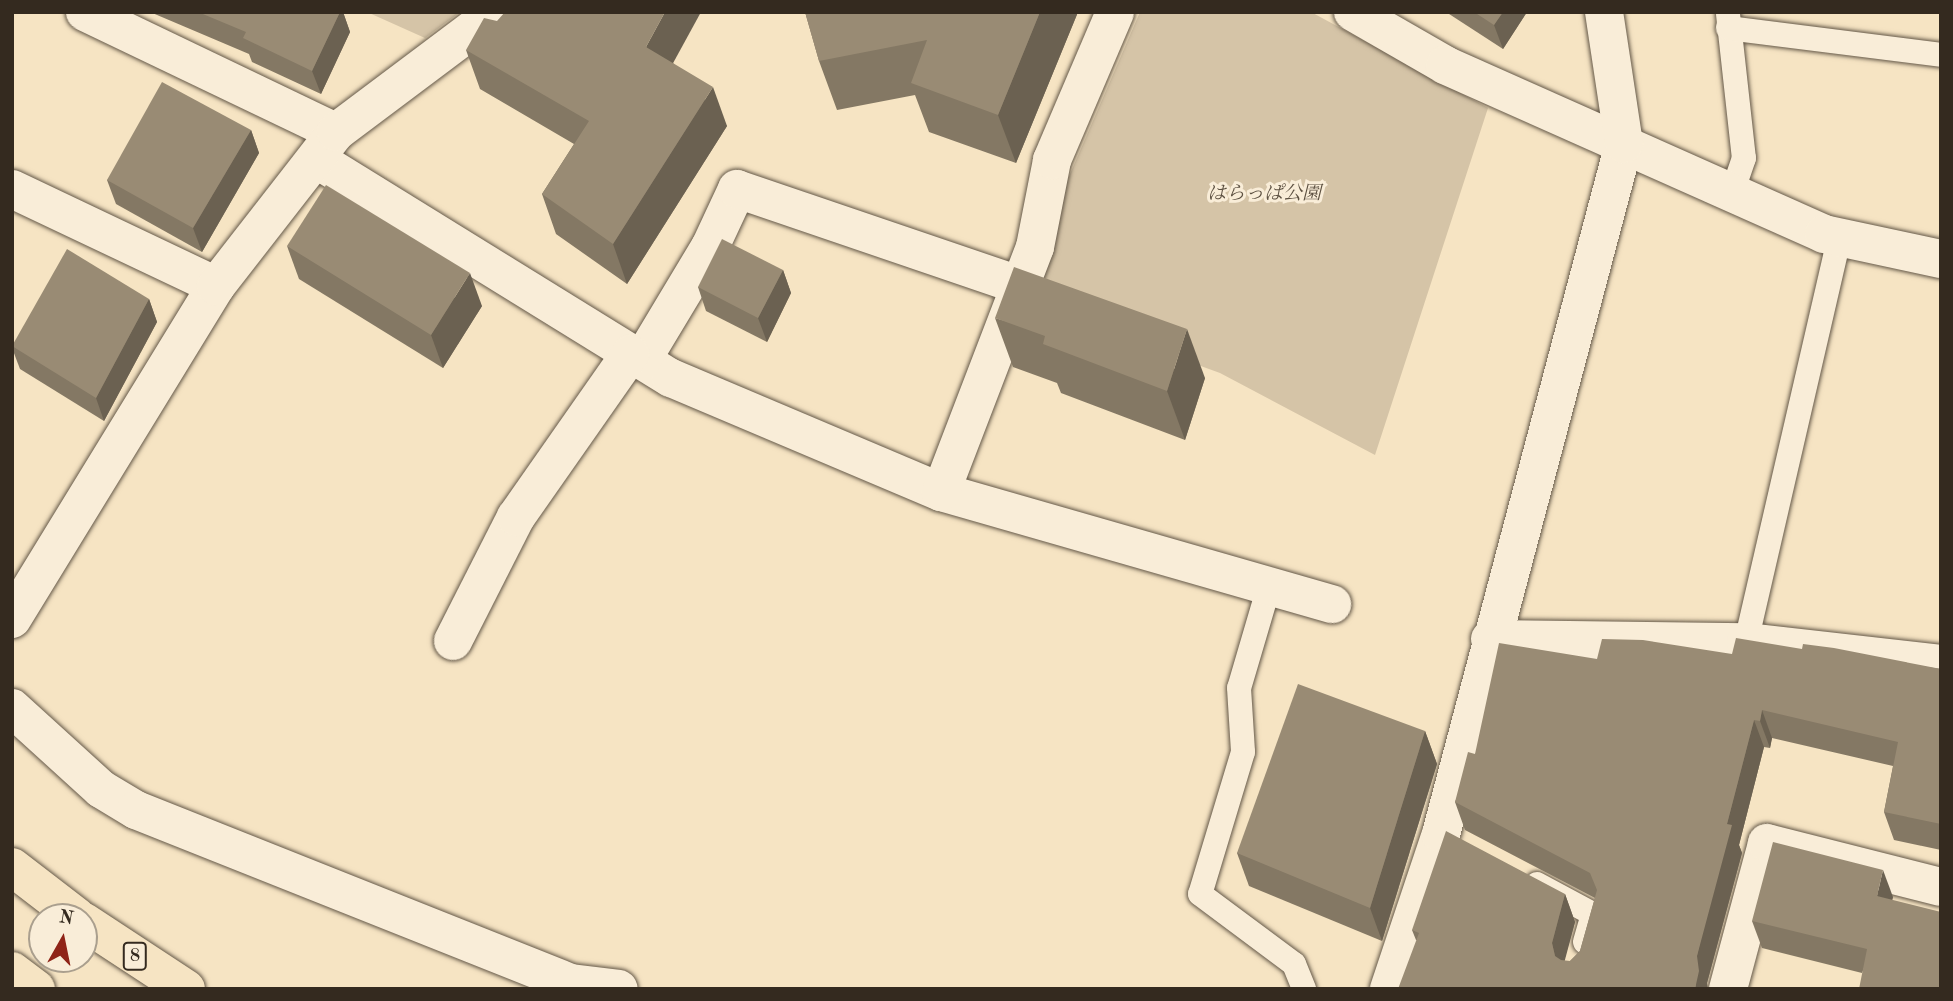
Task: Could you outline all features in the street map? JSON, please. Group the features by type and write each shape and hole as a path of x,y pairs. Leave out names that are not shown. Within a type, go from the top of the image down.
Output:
{"main road":[{"path":"12,867 59,903"},
{"name":"8","path":"98,931 186,989"},
{"path":"12,971 36,989"}],"street":[{"path":"85,12 326,146 636,357 671,378 940,492 1270,583 1332,604"},
{"path":"12,619 216,286 326,146 496,12"},
{"path":"940,492 1035,247 1052,160 1115,12"},
{"path":"1353,12 1445,65 1839,238 1941,258"},
{"path":"1389,989 1452,840 1490,639 1624,144 1604,12"},
{"path":"12,189 216,286"},
{"path":"453,641 516,517 636,357 710,247 737,189 1019,285"},
{"path":"1490,639 1746,642 1941,664"},
{"path":"12,708 101,789 135,810 571,983 619,989"},
{"path":"1728,989 1767,843 1941,887"}],"lane":[{"path":"1732,192 1744,158 1728,20 1941,55"},
{"path":"1746,642 1839,238"},
{"path":"1270,583 1239,688 1243,752 1200,894 1294,964 1304,989"},
{"path":"1511,870 1593,914 1579,962"}],"green space":[{"path":"367,12 460,12 425,38"},
{"name":"はらっぱ公園","path":"1140,12 1311,12 1488,108 1375,455 1220,373 1033,305 1064,188"}],"building":[{"path":"198,12 340,12 312,71 243,38 246,32"},
{"path":"505,12 665,12 646,47 713,87 613,244 542,194 589,121 466,50 484,18 497,21"},
{"path":"805,12 1040,12 998,115 911,83 927,40 819,61"},
{"path":"1474,12 1503,12 1494,25"},
{"path":"162,82 251,130 193,228 107,180"},
{"path":"326,185 470,273 431,335 287,246"},
{"path":"722,239 783,270 758,318 698,287"},
{"path":"67,249 149,299 96,398 12,346"},
{"path":"1014,267 1187,329 1167,391 1043,344 1045,336 995,318"},
{"path":"1736,638 1802,649 1803,644 1834,648 1941,669 1941,824 1884,812 1898,742 1762,710 1760,721 1754,720 1727,824 1732,825 1697,956 1699,971 1695,989 1398,989 1419,933 1412,930 1446,831 1565,894 1552,943 1555,956 1570,961 1580,951 1597,890 1590,873 1455,802 1468,752 1475,754 1499,643 1597,659 1602,639 1643,640 1732,654"},
{"path":"1298,684 1425,731 1370,908 1237,853"},
{"path":"1773,842 1883,870 1877,896 1941,912 1941,989 1859,989 1867,949 1752,921"}]}
